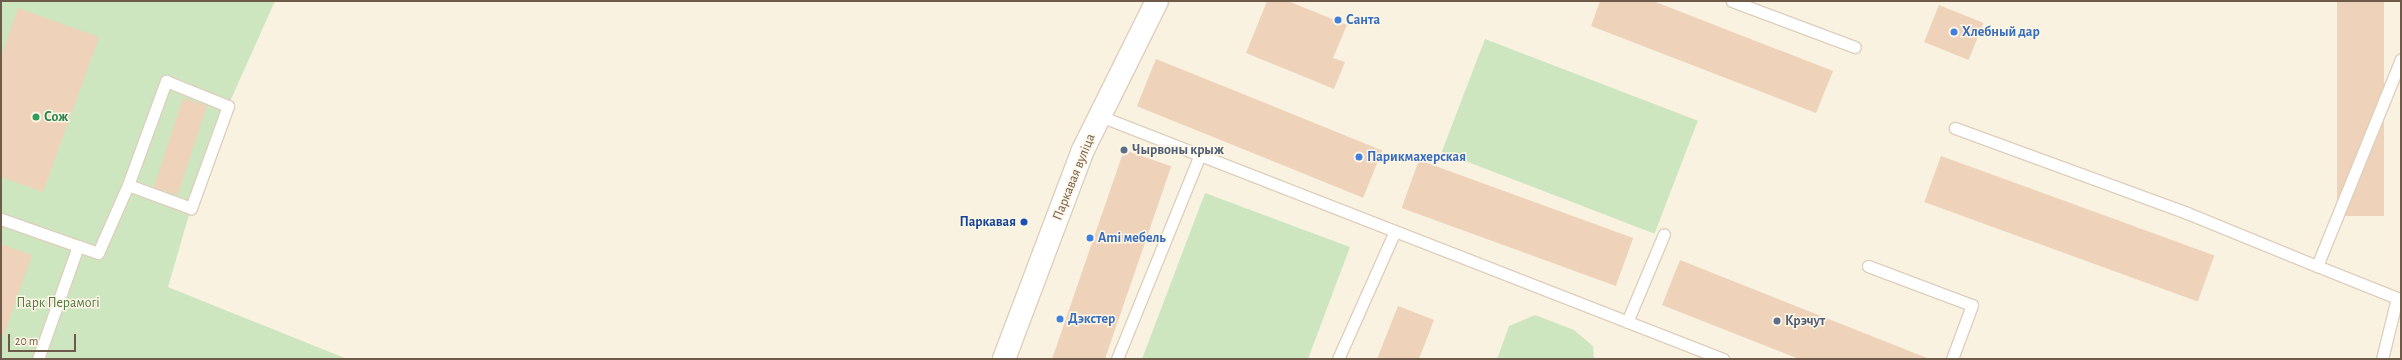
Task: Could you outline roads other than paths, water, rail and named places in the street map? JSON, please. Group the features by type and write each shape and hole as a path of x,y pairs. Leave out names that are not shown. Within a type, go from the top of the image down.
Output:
{"street":[{"name":"Паркавая вуліца","path":"1004,359 1083,150 1157,1"}],"lane":[{"path":"1732,1 1855,47"},
{"path":"2317,266 2401,59"},
{"path":"1,219 98,253 128,185 166,81 228,106 191,208 128,185"},
{"path":"1100,116 1723,359"},
{"path":"1955,128 2187,214 2397,298 2382,359"},
{"path":"1117,359 1200,155"},
{"path":"1338,359 1395,231"},
{"path":"1627,322 1664,234"},
{"path":"38,359 78,246"},
{"path":"1868,266 1972,305 1952,359"}],"place":[{"name":"Санта","path":"1338,20"},
{"name":"Хлебный дар","path":"1954,32"},
{"name":"Сож","path":"36,117"},
{"name":"Чырвоны крыж","path":"1124,150"},
{"name":"Парикмахерская","path":"1359,157"},
{"name":"Паркавая","path":"1024,222"},
{"name":"Ami мебель","path":"1090,238"},
{"name":"Дэкстер","path":"1060,319"},
{"name":"Крэчут","path":"1777,321"}],"park label":[{"name":"Парк Перамогі","path":"58,303"}]}
